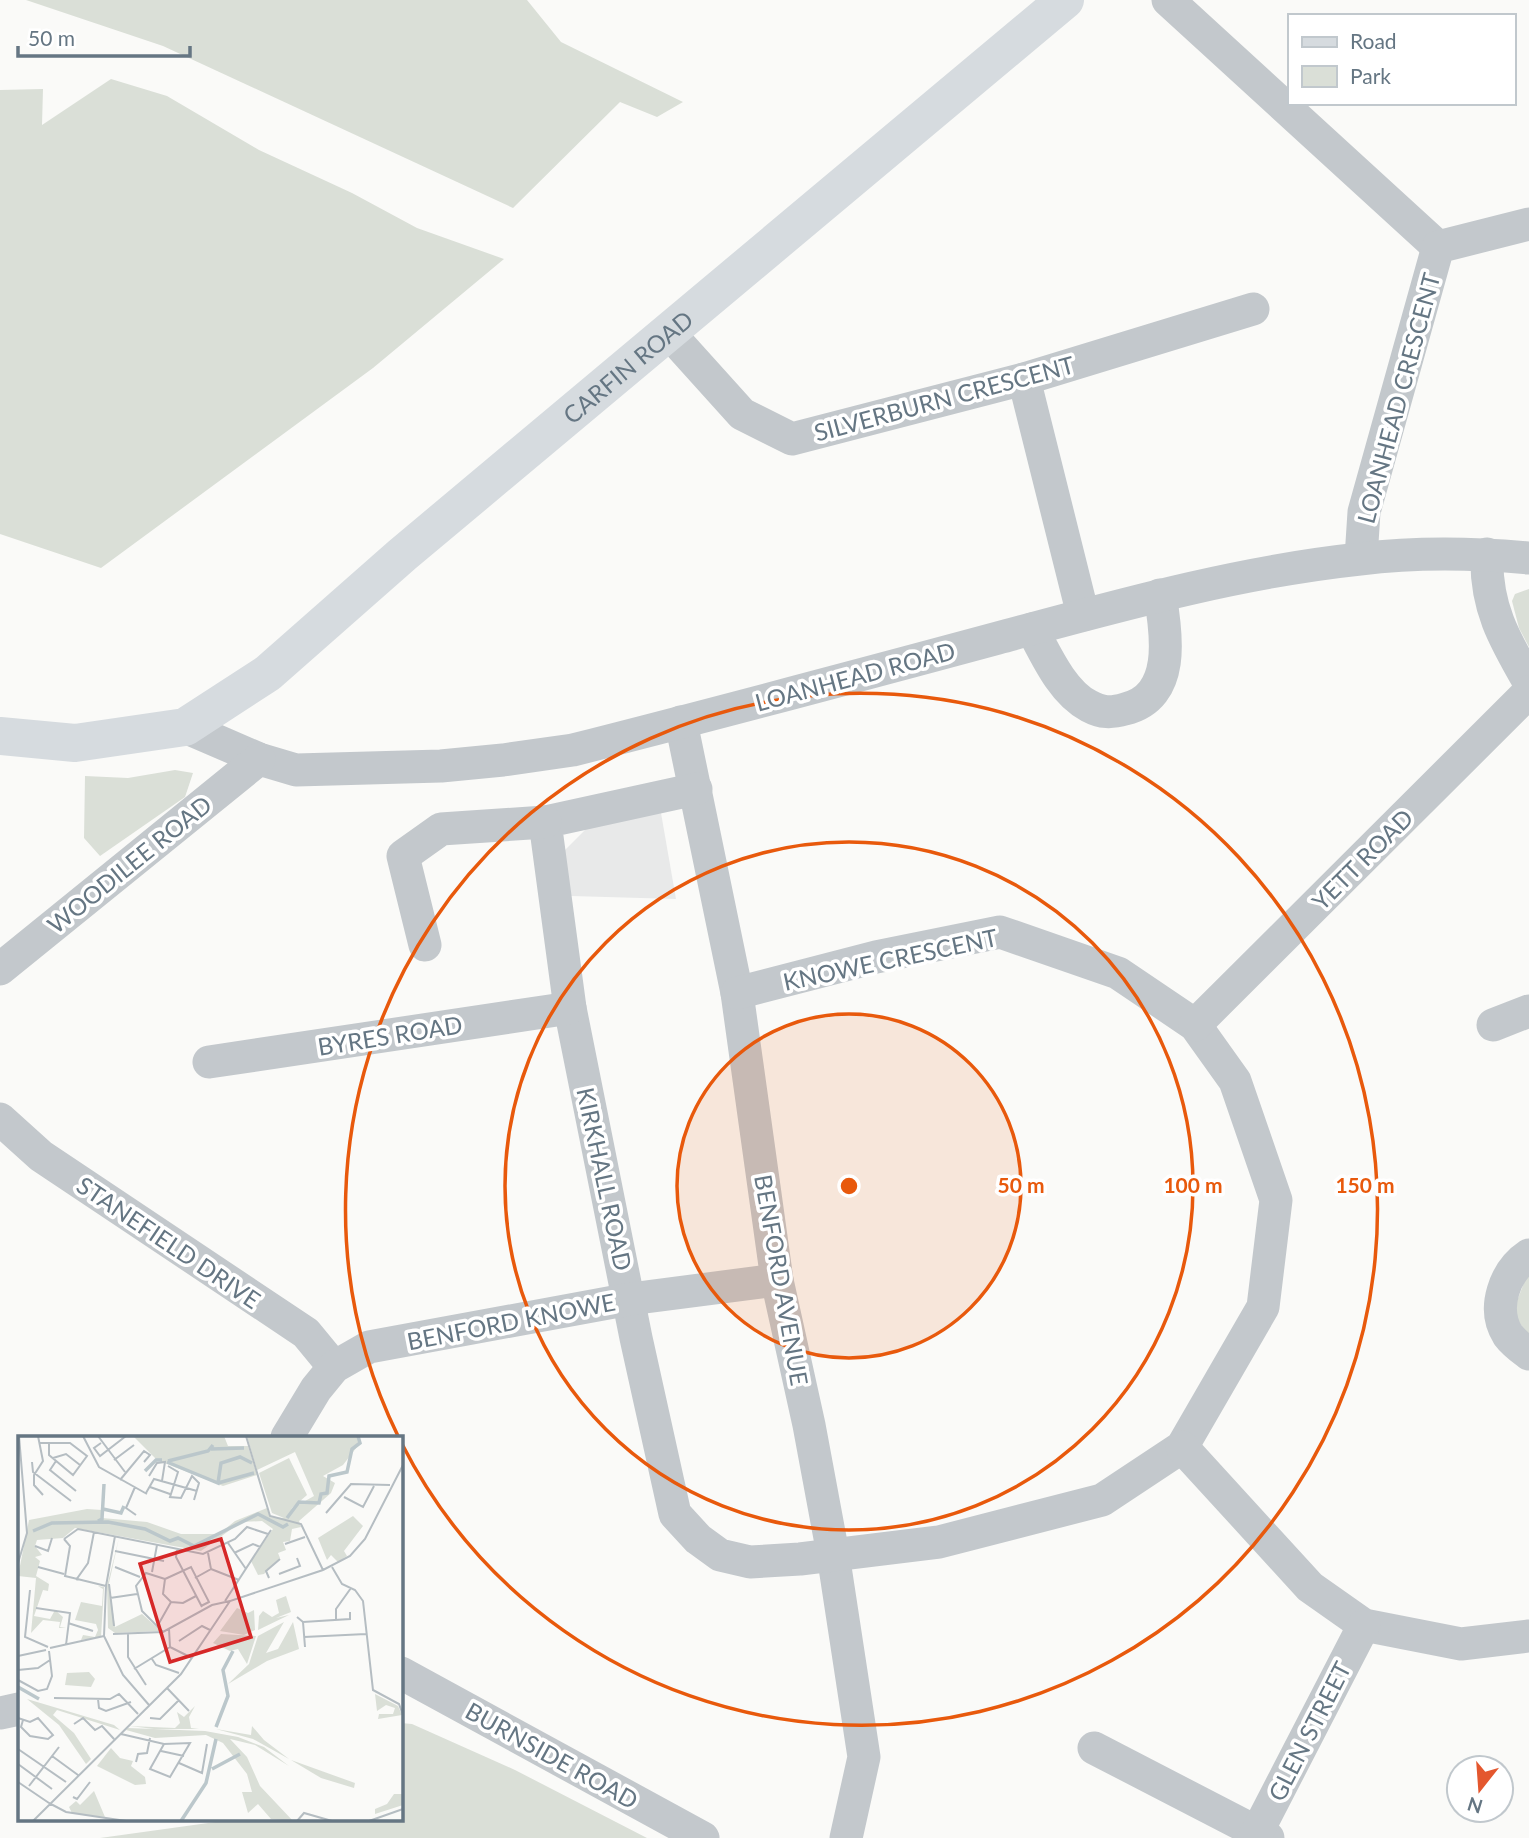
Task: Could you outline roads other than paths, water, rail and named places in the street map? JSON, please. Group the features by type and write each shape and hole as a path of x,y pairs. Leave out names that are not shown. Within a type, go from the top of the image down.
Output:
{"main road":[{"name":"CARFIN ROAD","path":"185,727 268,673 402,555 1065,0"},
{"path":"0,736 75,743 185,727"}],"street":[{"path":"1168,0 1438,247"},
{"name":"LOANHEAD CRESCENT","path":"1361,558 1364,512 1438,247 1529,224"},
{"name":"SILVERBURN CRESCENT","path":"669,333 742,414 792,439 1024,379 1253,309"},
{"path":"1024,379 1083,615"},
{"path":"1487,554 1486,580 1501,634 1529,682"},
{"name":"LOANHEAD ROAD","path":"185,727 259,759 296,770 453,765 573,750 1160,595 1361,558 1487,554 1529,558"},
{"path":"1032,629 1069,690 1087,705 1108,713 1137,706 1157,688 1166,659 1165,621 1160,595"},
{"name":"YETT ROAD","path":"1195,1025 1529,692"},
{"name":"BENFORD AVENUE","path":"681,722 737,993 777,1280 809,1425 833,1554 864,1757 846,1838"},
{"name":"WOODILEE ROAD","path":"0,970 259,759"},
{"path":"425,945 403,856 441,829 545,822 696,789"},
{"name":"KIRKHALL ROAD","path":"545,822 570,1008 636,1338 675,1514 698,1539 720,1555 750,1562 833,1554"},
{"name":"KNOWE CRESCENT","path":"737,993 876,957 1000,932 1118,973 1195,1025 1235,1081 1276,1200 1263,1307 1182,1447 1102,1500 939,1542 833,1554"},
{"name":"BYRES ROAD","path":"209,1062 570,1008"},
{"path":"1493,1025 1529,1011"},
{"name":"STANEFIELD DRIVE","path":"0,1119 40,1156 306,1334 334,1367"},
{"path":"1529,1255 1510,1273 1501,1295 1502,1318 1507,1333 1529,1354"},
{"name":"BENFORD KNOWE","path":"288,1436 316,1389 334,1367 369,1347 630,1299 777,1280"},
{"path":"1182,1447 1310,1587 1364,1625 1461,1644 1529,1636"},
{"name":"GLEN STREET","path":"1260,1836 1364,1625"},
{"name":"BURNSIDE ROAD","path":"402,1674 703,1838"},
{"path":"0,1713 18,1709"},
{"path":"1094,1748 1260,1836"}]}
